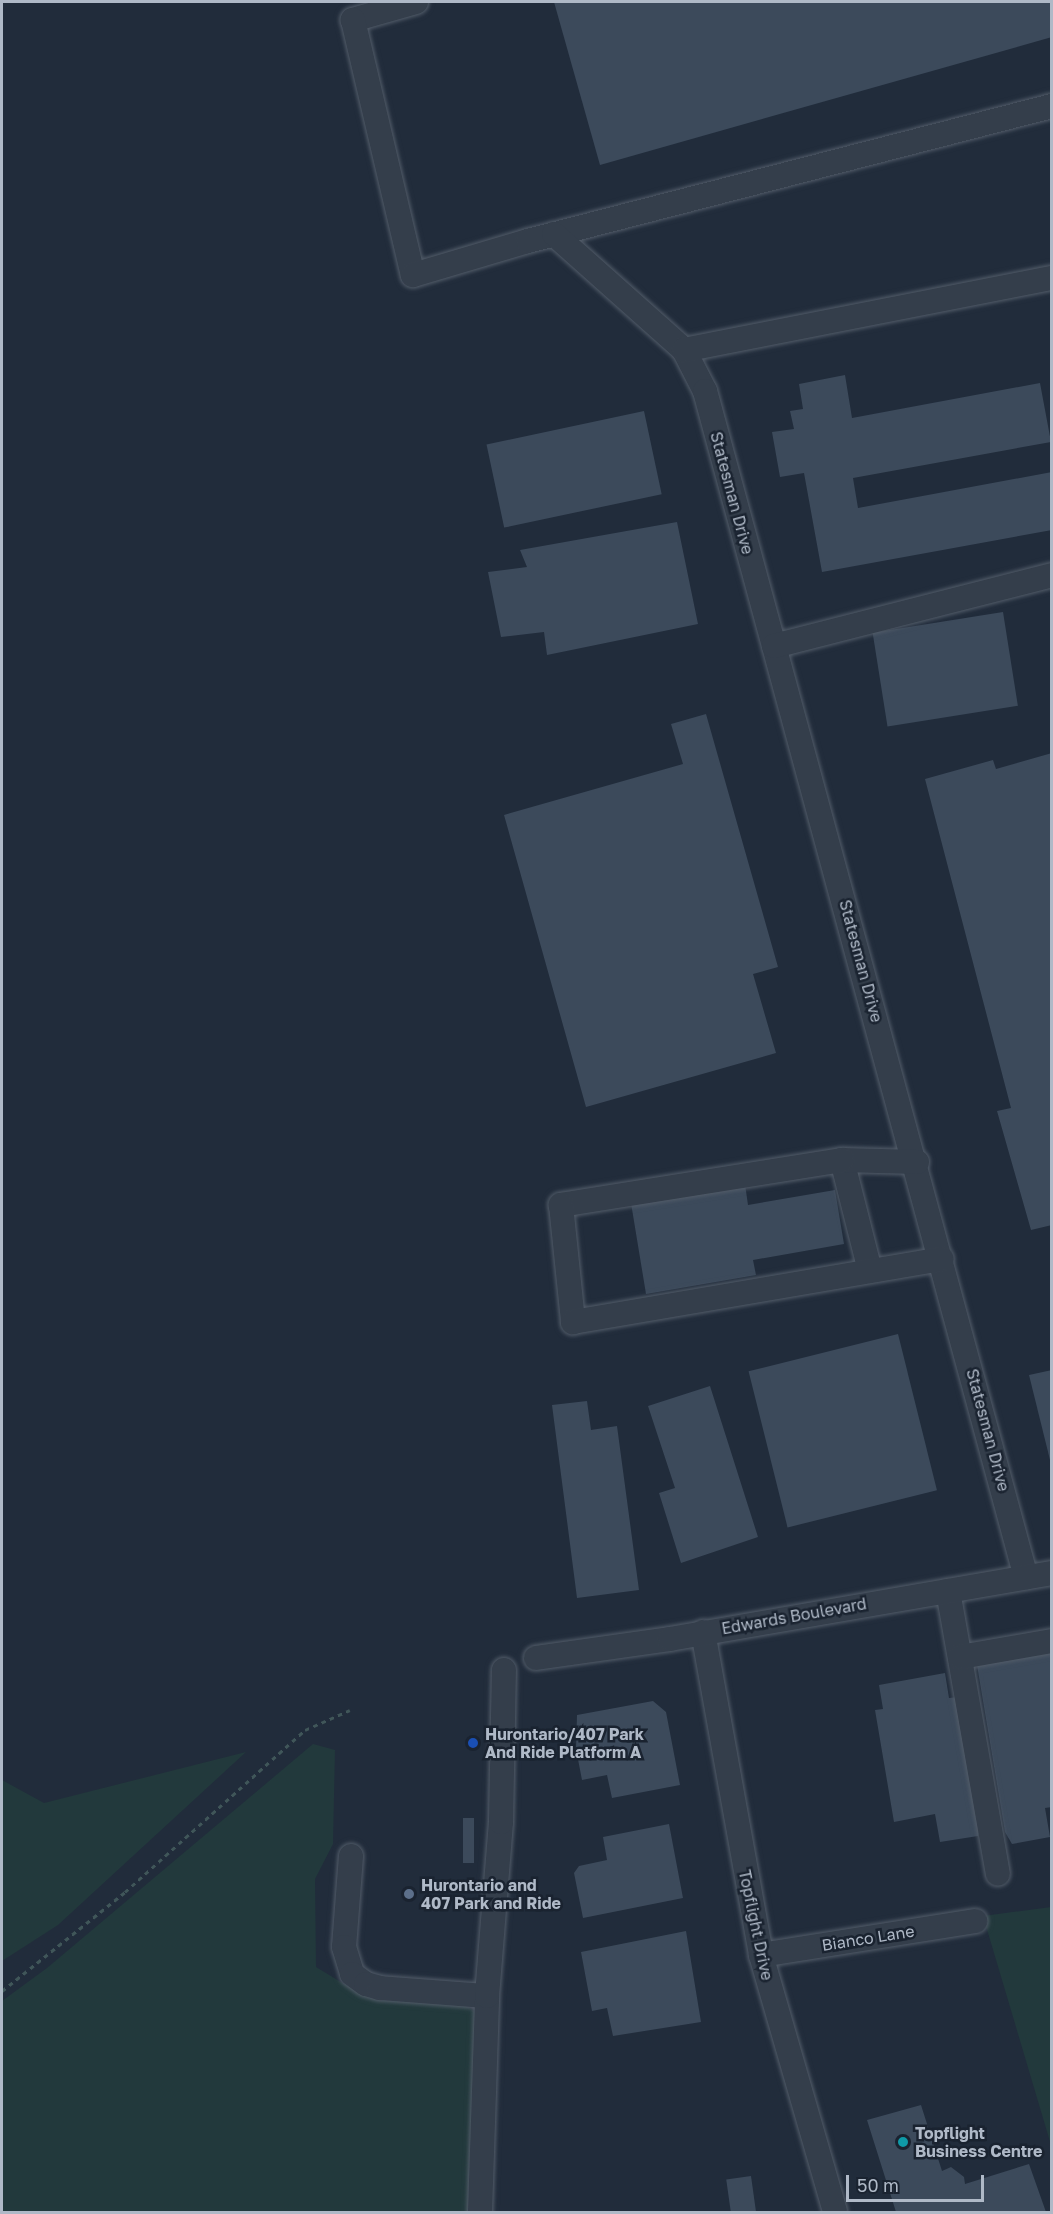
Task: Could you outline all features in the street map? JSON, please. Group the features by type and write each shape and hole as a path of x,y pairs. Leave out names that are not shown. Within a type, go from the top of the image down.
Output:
{"street":[{"path":"416,2 353,20 413,275 554,234 1052,106"},
{"path":"554,234 684,350 1052,278"},
{"name":"Statesman Drive","path":"684,350 705,391 917,1162 1026,1577"},
{"path":"774,646 1052,575"},
{"path":"842,1160 870,1271"},
{"path":"917,1162 842,1160 561,1205 573,1322 942,1259"},
{"name":"Edwards Boulevard","path":"536,1658 1052,1573"},
{"path":"948,1591 998,1874"},
{"name":"Topflight Drive","path":"703,1632 761,1954 835,2212"},
{"path":"960,1657 1052,1641"},
{"path":"480,2212 487,1996 501,1822 504,1670"},
{"path":"351,1856 344,1947 352,1974 366,1984 380,1988 487,1996"},
{"name":"Bianco Lane","path":"761,1954 975,1921"}],"path":[{"path":"2,1991 125,1892 305,1730 350,1710"}],"green space":[{"path":"313,1744 335,1750 333,1844 315,1879 316,1967 364,1996 462,2003 475,2012 469,2212 2,2212 2,2001 47,1968"},
{"path":"246,1752 58,1925 2,1961 2,1780 44,1803"},
{"path":"1051,1907 1051,2145 983,1916"}],"building":[{"path":"554,2 1052,2 1052,37 600,165"},
{"path":"845,375 852,418 1040,383 1051,442 853,478 858,508 1052,472 1052,530 822,572 804,473 780,477 772,432 794,429 790,411 803,409 799,384"},
{"path":"644,411 662,494 504,528 487,444"},
{"path":"677,522 698,624 547,655 544,632 501,637 488,572 527,567 520,550"},
{"path":"1003,612 1018,706 887,726 873,633"},
{"path":"706,714 778,967 753,974 776,1053 586,1107 504,815 683,764 671,724"},
{"path":"1052,753 1052,1225 1031,1230 997,1111 1011,1108 925,779 993,760 996,769"},
{"path":"745,1184 748,1205 835,1190 844,1244 753,1260 756,1275 646,1294 631,1203"},
{"path":"898,1334 937,1490 788,1527 749,1371"},
{"path":"1052,1370 1052,1464 1051,1464 1029,1375"},
{"path":"710,1386 758,1537 681,1563 659,1493 675,1488 648,1406"},
{"path":"587,1401 591,1430 617,1426 639,1590 577,1598 552,1405"},
{"path":"1052,1652 1052,1807 1045,1808 1050,1837 1012,1844 1005,1832 977,1665"},
{"path":"945,1673 949,1698 958,1697 979,1825 978,1836 940,1842 935,1814 894,1822 875,1710 883,1709 879,1685"},
{"path":"653,1701 666,1712 680,1785 612,1798 607,1775 582,1780 576,1749 577,1715"},
{"path":"463,1818 474,1818 474,1863 463,1863"},
{"path":"669,1824 683,1898 583,1918 574,1873 579,1866 607,1860 603,1837"},
{"path":"686,1931 701,2022 613,2036 607,2008 592,2011 581,1952"},
{"name":"Topflight Business Centre","path":"921,2105 942,2171 951,2167 964,2177 965,2184 1029,2164 1046,2212 896,2212 867,2120"},
{"path":"751,2176 756,2212 731,2212 726,2179"}],"place":[{"name":"Hurontario/407 Park And Ride Platform A","path":"473,1743"},
{"name":"Hurontario and 407 Park and Ride","path":"409,1894"},
{"name":"Topflight Business Centre","path":"903,2142"}]}
